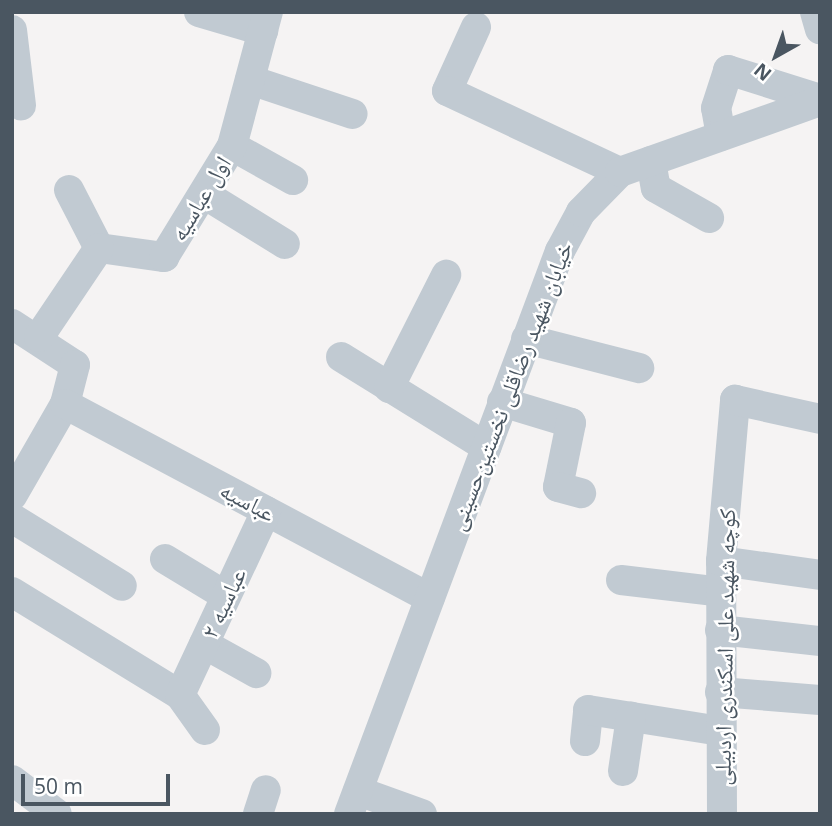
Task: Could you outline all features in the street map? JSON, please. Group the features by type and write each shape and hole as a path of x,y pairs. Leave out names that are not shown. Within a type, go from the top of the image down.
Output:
{"street":[{"path":"199,12 265,22"},
{"path":"814,12 820,29"},
{"name":"اول عباسیه","path":"99,248 164,257 232,146 265,22"},
{"path":"476,27 447,90 620,172"},
{"path":"12,30 21,105"},
{"path":"721,136 716,108 728,70 820,100"},
{"path":"250,80 353,114"},
{"name":"خیابان شهید رضاقلی نخستین‌حسینی","path":"354,802 526,339 581,212 620,172 820,100"},
{"path":"232,146 293,180"},
{"path":"651,161 656,188 709,218"},
{"path":"39,337 99,248 69,190"},
{"path":"204,194 285,244"},
{"path":"389,388 446,275"},
{"path":"12,324 39,337 75,365 65,404 12,496"},
{"path":"526,339 639,368"},
{"path":"341,357 486,447"},
{"name":"کوچه شهید علی اسکندری اردبیلی","path":"722,814 721,561 735,400 820,419"},
{"path":"502,402 572,423 558,487 582,493"},
{"name":"عباسیه","path":"65,404 430,598"},
{"name":"عباسیه ۲","path":"180,695 267,511"},
{"path":"12,518 122,586"},
{"path":"165,559 226,596"},
{"path":"721,561 820,575"},
{"path":"621,580 721,592"},
{"path":"12,592 180,695 205,730"},
{"path":"720,630 820,642"},
{"path":"204,645 256,673"},
{"path":"720,692 820,700"},
{"path":"584,741 588,710 720,731"},
{"path":"623,771 631,717"},
{"path":"12,780 57,814"},
{"path":"354,802 422,814"}]}
